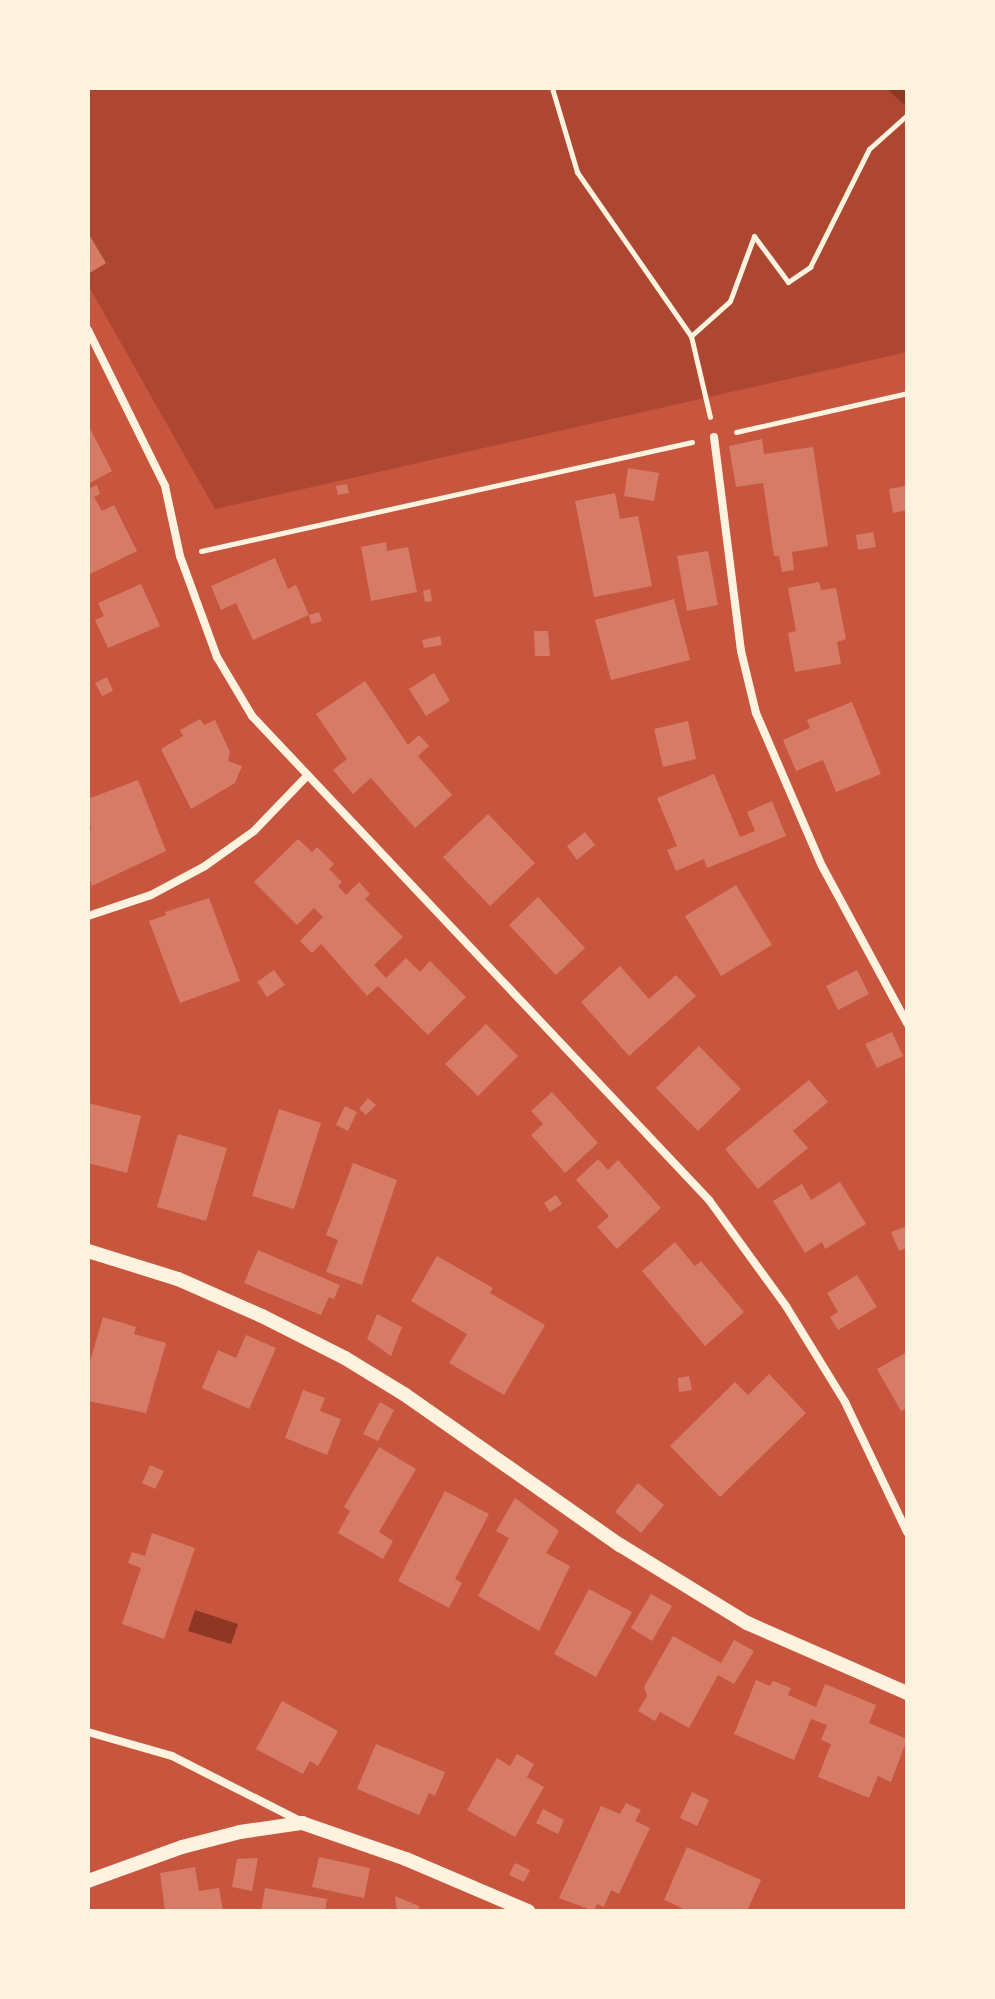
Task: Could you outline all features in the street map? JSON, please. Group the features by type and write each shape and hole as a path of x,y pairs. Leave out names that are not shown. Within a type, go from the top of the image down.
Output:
{"street":[{"path":"88,330 165,486 180,556 217,657 252,716 709,1200 786,1306 845,1402 907,1532"},
{"path":"714,437 741,651 756,713 822,866 907,1023"},
{"path":"88,916 151,895 205,866 254,831 307,776"},
{"path":"88,1251 178,1279 262,1316 345,1358 404,1394 620,1545 747,1623 907,1693"},
{"path":"88,1732 172,1756 302,1823 406,1859 528,1911"},
{"path":"88,1881 182,1847 240,1832 302,1823"}],"path":[{"path":"552,88 577,172 691,336 714,437"},
{"path":"691,336 730,301 754,236 788,282 810,267 869,149 907,115"},
{"path":"733,433 907,393"},
{"path":"180,556 695,442"}],"shaded area":[{"path":"88,88 907,88 907,352 215,509 88,285"},
{"path":"195,1610 238,1624 231,1644 188,1631"}],"building":[{"path":"88,233 106,263 88,274"},
{"path":"88,425 112,471 88,484"},
{"path":"762,439 764,454 813,447 828,546 792,552 794,570 782,572 779,556 774,556 763,483 736,487 729,446"},
{"path":"628,468 659,473 654,501 624,496"},
{"path":"347,484 349,493 338,495 336,486"},
{"path":"97,485 100,494 94,497 102,511 114,505 137,551 88,575 88,489"},
{"path":"905,486 907,510 893,513 889,489"},
{"path":"615,493 620,519 638,516 652,586 594,597 575,501"},
{"path":"873,532 876,547 858,550 856,535"},
{"path":"386,542 387,551 408,547 417,592 371,601 361,547"},
{"path":"708,551 718,605 687,611 677,556"},
{"path":"275,558 288,589 296,585 309,615 253,640 236,603 221,610 211,586"},
{"path":"819,582 821,590 836,588 846,639 837,642 841,664 795,672 788,633 796,631 788,588"},
{"path":"141,584 160,626 108,648 95,620 104,616 98,603"},
{"path":"430,589 432,601 425,602 423,591"},
{"path":"674,599 690,660 611,680 595,620"},
{"path":"319,612 322,621 311,624 309,615"},
{"path":"534,631 548,631 550,656 535,656"},
{"path":"440,636 442,645 424,648 422,640"},
{"path":"434,673 450,701 426,716 409,689"},
{"path":"107,677 113,691 102,696 95,683"},
{"path":"365,681 408,745 419,735 429,746 418,756 452,795 415,828 371,778 353,794 333,770 347,759 316,714"},
{"path":"852,702 881,774 836,792 823,760 796,771 783,740 810,728 807,720"},
{"path":"200,719 204,725 215,720 230,752 228,761 242,766 235,783 191,809 161,749 183,736 180,730"},
{"path":"688,721 696,759 663,767 654,729"},
{"path":"714,774 740,837 755,831 747,812 772,801 786,836 707,868 704,859 676,871 667,850 677,846 657,798"},
{"path":"138,780 166,851 92,886 88,874 88,832 91,830 88,799"},
{"path":"488,814 535,863 490,906 443,857"},
{"path":"585,832 595,845 577,860 567,846"},
{"path":"298,839 312,852 317,847 334,864 329,869 342,882 338,886 346,895 359,882 370,894 365,899 403,937 374,965 386,978 406,958 420,972 430,961 466,997 428,1035 378,986 367,996 321,944 312,953 300,941 323,917 314,908 297,925 254,882"},
{"path":"736,885 772,945 721,976 685,916"},
{"path":"538,897 585,948 556,975 509,925"},
{"path":"209,898 240,981 180,1003 149,921 166,915 165,912"},
{"path":"620,966 649,999 676,975 696,996 629,1056 581,1002"},
{"path":"274,970 285,985 267,997 257,982"},
{"path":"857,970 869,994 838,1010 826,986"},
{"path":"486,1024 518,1056 478,1096 445,1064"},
{"path":"892,1032 903,1056 877,1068 865,1044"},
{"path":"699,1046 741,1089 698,1131 656,1088"},
{"path":"809,1080 828,1102 793,1131 808,1148 758,1189 725,1149"},
{"path":"552,1092 598,1143 565,1173 531,1135 543,1124 531,1111"},
{"path":"368,1098 376,1105 366,1115 359,1109"},
{"path":"88,1103 141,1116 127,1173 88,1163"},
{"path":"345,1106 357,1112 348,1131 336,1125"},
{"path":"279,1109 321,1123 294,1209 252,1196"},
{"path":"178,1134 227,1148 206,1221 157,1207"},
{"path":"598,1159 608,1170 618,1160 661,1208 617,1249 597,1227 609,1216 576,1180"},
{"path":"353,1163 397,1180 362,1285 326,1272 338,1240 326,1235"},
{"path":"840,1182 866,1224 825,1249 822,1242 805,1253 773,1201 802,1184 811,1200"},
{"path":"556,1195 562,1204 550,1212 544,1203"},
{"path":"907,1226 907,1248 899,1251 891,1232"},
{"path":"675,1242 695,1266 701,1261 744,1312 705,1346 642,1271"},
{"path":"258,1250 340,1285 334,1299 329,1297 321,1315 244,1283"},
{"path":"437,1256 493,1288 490,1293 545,1325 504,1395 449,1363 467,1334 411,1301"},
{"path":"857,1275 877,1307 838,1330 830,1317 838,1312 827,1293"},
{"path":"377,1314 402,1327 391,1356 367,1339"},
{"path":"103,1317 136,1327 134,1334 166,1343 146,1413 88,1401 88,1368"},
{"path":"246,1335 276,1348 249,1409 202,1388 218,1350 236,1358"},
{"path":"907,1352 907,1408 901,1411 877,1369"},
{"path":"769,1374 806,1413 720,1497 670,1446 735,1382 748,1395"},
{"path":"689,1376 692,1390 679,1392 678,1378"},
{"path":"303,1390 325,1398 320,1411 341,1419 327,1455 285,1438"},
{"path":"380,1402 394,1410 378,1441 363,1434"},
{"path":"379,1447 416,1469 379,1532 393,1541 383,1559 338,1533 350,1511 344,1507"},
{"path":"150,1465 164,1471 155,1489 142,1483"},
{"path":"638,1483 664,1505 641,1533 615,1512"},
{"path":"445,1491 489,1514 455,1579 462,1583 449,1608 398,1581"},
{"path":"515,1498 559,1531 546,1553 570,1566 539,1631 478,1596 509,1538 496,1531"},
{"path":"152,1533 195,1548 164,1639 122,1624 141,1568 128,1563 132,1552 145,1556"},
{"path":"589,1589 632,1612 596,1677 554,1654"},
{"path":"651,1594 672,1606 652,1641 631,1628"},
{"path":"673,1636 721,1663 734,1640 754,1651 734,1684 718,1675 689,1728 660,1712 655,1721 638,1711 647,1696 644,1687"},
{"path":"756,1680 770,1686 773,1681 791,1688 788,1695 816,1707 825,1684 876,1705 869,1723 907,1739 891,1782 878,1776 869,1798 818,1777 831,1744 821,1740 827,1725 811,1719 794,1760 734,1734"},
{"path":"282,1701 338,1731 318,1766 310,1761 303,1774 256,1749"},
{"path":"376,1744 445,1772 435,1796 429,1793 419,1815 357,1789"},
{"path":"517,1754 534,1764 527,1777 544,1787 515,1837 467,1810 497,1758 510,1766"},
{"path":"692,1792 709,1800 697,1826 680,1818"},
{"path":"626,1803 641,1810 635,1821 650,1828 619,1894 611,1890 604,1907 597,1904 594,1911 559,1898 601,1806 620,1814"},
{"path":"543,1809 564,1820 558,1834 536,1823"},
{"path":"687,1847 761,1880 747,1911 680,1911 682,1908 664,1900"},
{"path":"319,1857 370,1868 364,1898 312,1887"},
{"path":"258,1858 252,1891 232,1887 237,1859"},
{"path":"515,1863 530,1870 524,1882 509,1875"},
{"path":"195,1867 199,1891 219,1888 223,1911 165,1911 160,1873"},
{"path":"265,1888 327,1899 325,1911 261,1911"},
{"path":"395,1896 419,1906 419,1911 397,1911"}],"waterway":[{"path":"895,88 907,99"}]}
